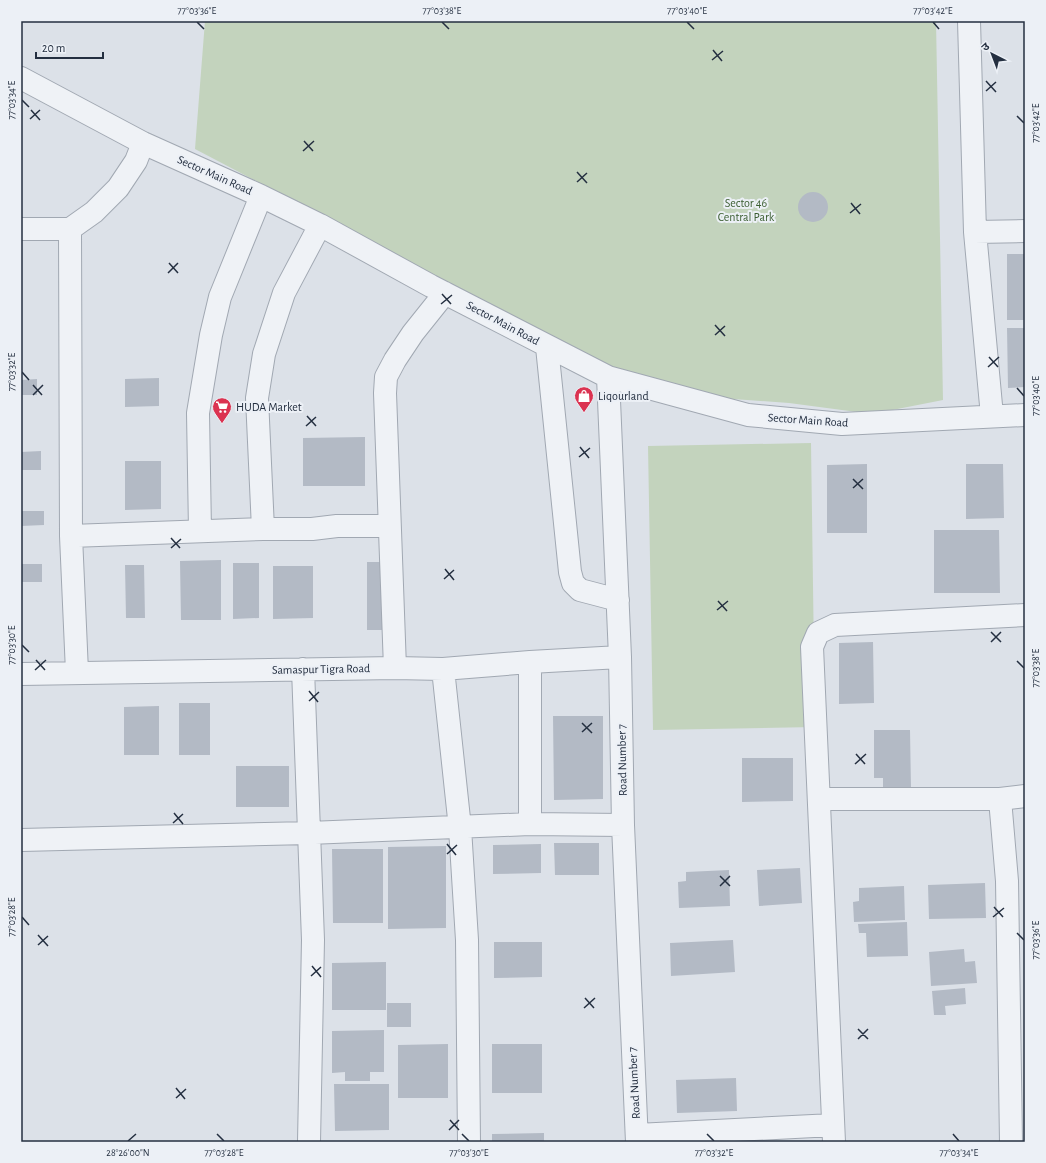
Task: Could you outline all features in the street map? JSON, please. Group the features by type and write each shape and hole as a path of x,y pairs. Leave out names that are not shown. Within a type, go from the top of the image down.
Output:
{"street":[{"path":"969,21 975,232 992,416"},
{"name":"Sector Main Road","path":"21,78 143,143 262,196 320,225 445,293 608,377 748,415 842,424 1025,415"},
{"path":"21,229 70,229 94,212 118,188 136,161 143,143"},
{"path":"200,531 198,413 211,335 220,296 262,196"},
{"path":"263,529 257,398 264,354 284,293 320,225"},
{"path":"70,229 71,536 77,672"},
{"path":"975,232 1025,231"},
{"path":"395,668 389,526 385,393 386,377 395,360 413,333 445,293"},
{"path":"547,346 572,583 580,590 618,600"},
{"name":"Road Number 7","path":"608,377 620,657 623,825 637,1138"},
{"path":"71,536 389,526"},
{"path":"637,1138 833,1133 820,799 812,647 818,633 835,625 1025,615"},
{"name":"Samaspur Tigra Road","path":"21,674 303,669 443,669 620,657"},
{"path":"530,662 530,824"},
{"path":"303,669 313,940 309,1142"},
{"path":"443,669 460,828 467,940 469,1142"},
{"path":"820,799 1000,799 1025,796"},
{"path":"1000,799 1016,881 1011,1142"},
{"path":"21,840 309,833 530,824 623,825"}],"green space":[{"name":"Sector 46 Central Park","path":"205,21 936,21 943,400 872,414 789,403 692,396 609,367 195,149"},
{"path":"811,443 815,727 653,730 648,446"}],"building":[{"path":"813,192 819,193 827,201 827,213 819,221 813,222 807,221 799,213 798,207 799,201 807,193"},
{"path":"1007,254 1025,254 1025,320 1007,320"},
{"path":"1007,328 1025,328 1025,387 1008,388"},
{"path":"159,378 159,406 125,407 125,379"},
{"path":"37,379 37,395 21,395 21,380"},
{"path":"365,437 365,486 303,486 303,438"},
{"path":"41,451 41,470 21,470 21,452"},
{"path":"125,461 161,461 161,509 125,510"},
{"path":"867,464 867,533 827,533 827,465"},
{"path":"966,464 1003,464 1004,518 966,519"},
{"path":"21,511 44,511 44,525 21,526"},
{"path":"934,530 999,530 1000,593 934,593"},
{"path":"221,560 221,620 181,620 180,561"},
{"path":"367,562 384,562 385,630 367,630"},
{"path":"233,563 259,563 259,618 233,619"},
{"path":"21,564 42,564 42,582 21,582"},
{"path":"125,565 144,565 145,618 126,618"},
{"path":"273,566 313,566 313,618 273,619"},
{"path":"873,642 874,703 839,704 839,643"},
{"path":"179,703 210,703 210,755 179,755"},
{"path":"159,706 159,755 124,755 124,707"},
{"path":"553,716 603,716 603,799 554,800"},
{"path":"874,730 910,730 911,789 883,789 883,778 874,778"},
{"path":"742,758 793,758 793,801 742,802"},
{"path":"236,766 289,766 289,807 236,807"},
{"path":"554,843 599,843 599,875 555,875"},
{"path":"541,844 541,873 493,874 493,845"},
{"path":"446,846 446,928 388,929 388,847"},
{"path":"332,849 383,849 383,923 333,923"},
{"path":"800,868 802,903 759,906 757,870"},
{"path":"729,870 730,906 679,908 678,882 686,881 686,872"},
{"path":"985,883 986,918 929,919 928,885"},
{"path":"904,886 905,920 854,922 853,902 859,901 859,888"},
{"path":"907,922 908,956 867,957 866,933 859,933 858,924"},
{"path":"733,940 735,972 671,976 670,943"},
{"path":"494,942 542,942 542,977 494,978"},
{"path":"964,949 965,962 975,961 977,983 931,986 929,952"},
{"path":"386,962 386,1010 332,1010 332,963"},
{"path":"965,988 966,1004 945,1006 946,1015 934,1015 932,991"},
{"path":"387,1003 411,1003 411,1027 387,1027"},
{"path":"384,1030 384,1072 370,1072 370,1081 345,1081 345,1072 332,1073 332,1031"},
{"path":"448,1044 448,1098 398,1098 398,1045"},
{"path":"492,1044 542,1044 542,1093 492,1093"},
{"path":"736,1078 737,1111 677,1113 676,1080"},
{"path":"334,1084 389,1084 389,1130 335,1131"},
{"path":"544,1133 544,1142 492,1142 492,1134"}],"place":[{"name":"Liqourland","path":"584,413"},
{"name":"HUDA Market","path":"222,424"}]}
